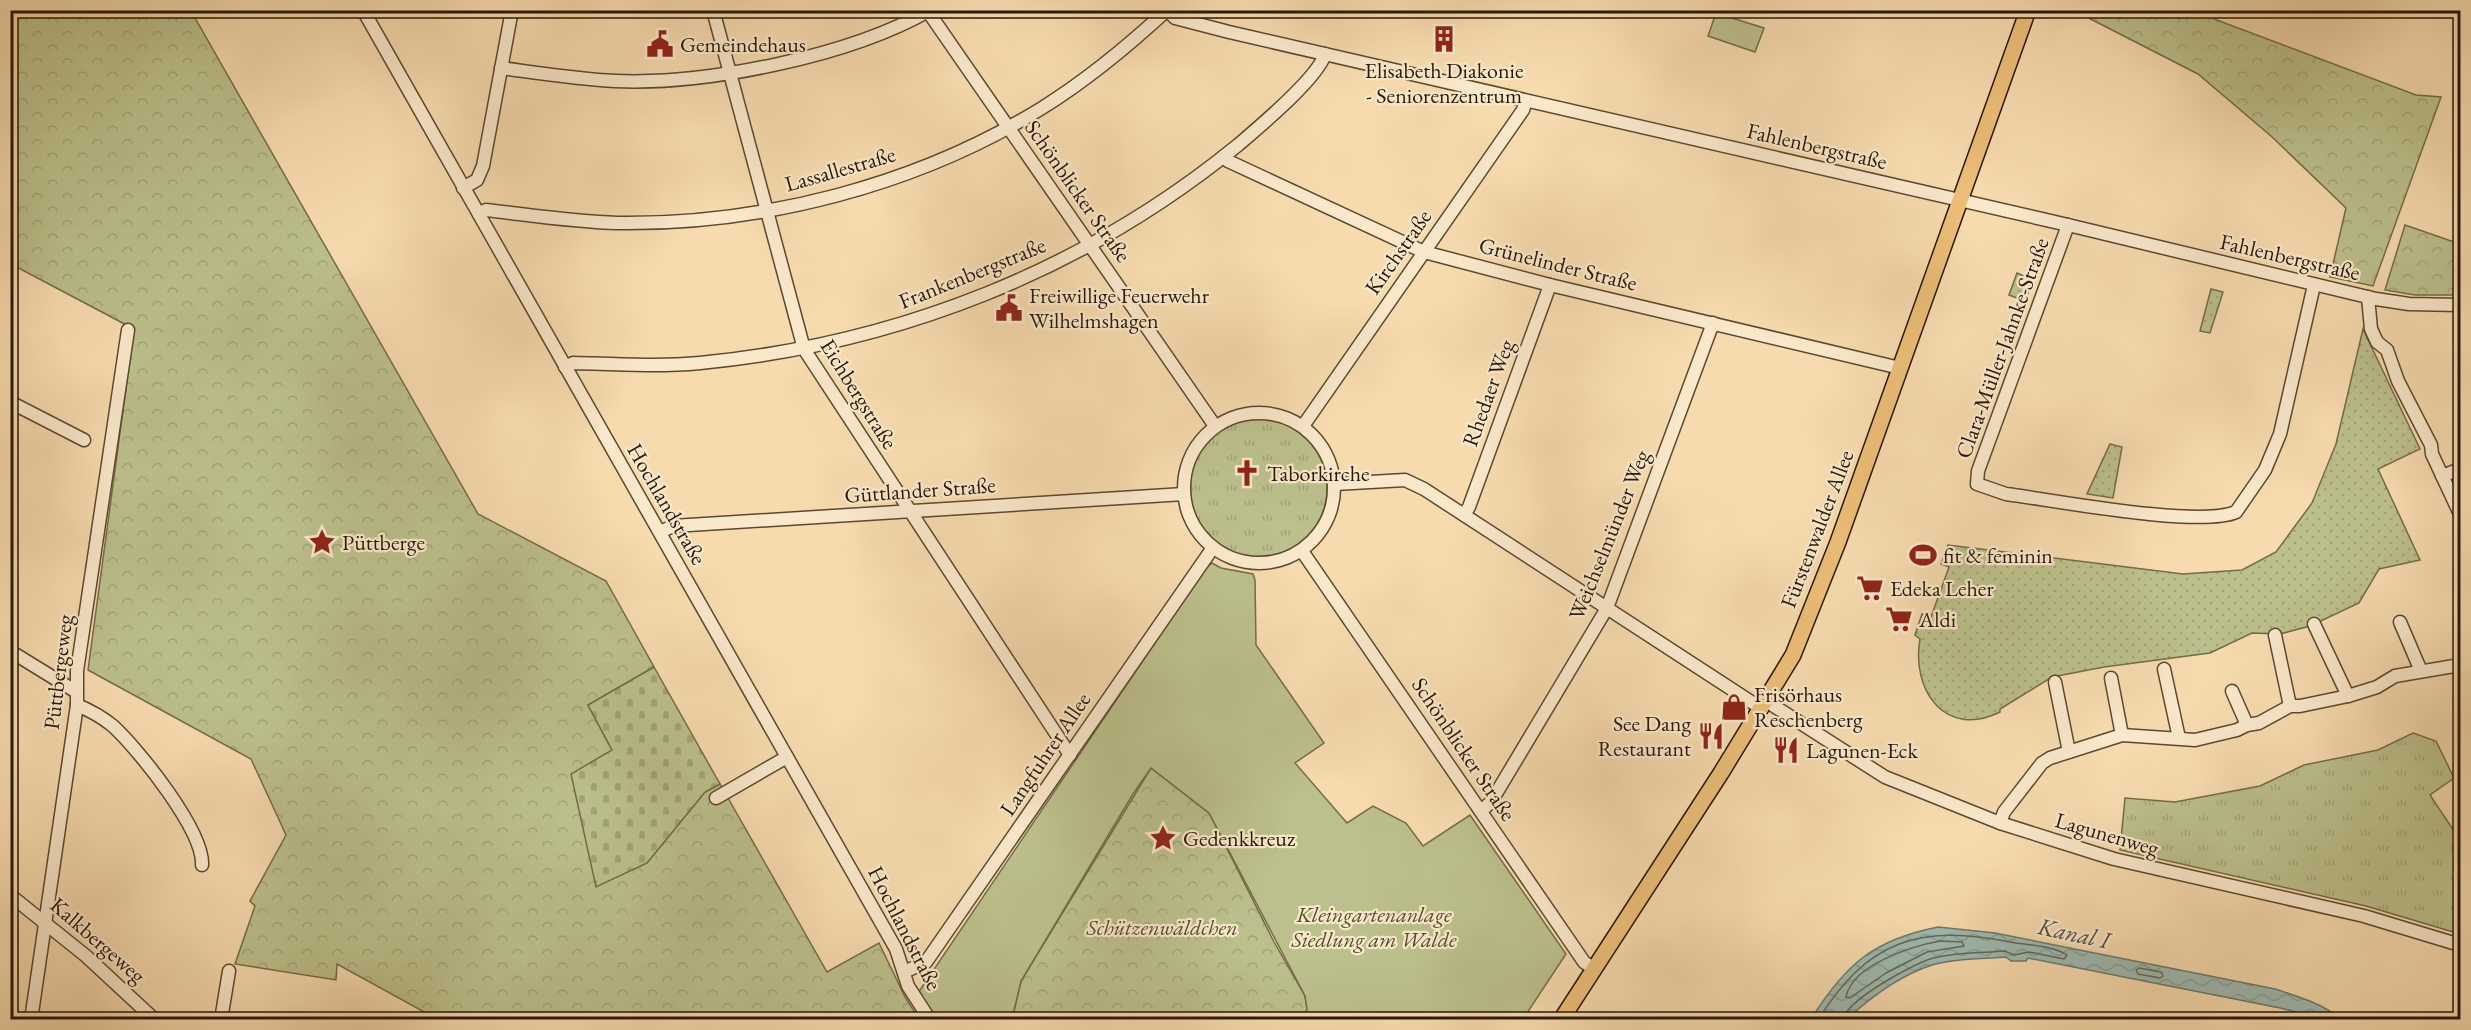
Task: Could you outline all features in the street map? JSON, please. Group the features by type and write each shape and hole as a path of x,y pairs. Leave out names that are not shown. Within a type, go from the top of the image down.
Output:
{"main road":[{"name":"Fürstenwalder Allee","path":"1561,1020 1764,705 1793,655 1818,594 2028,10"}],"street":[{"name":"Hochlandstraße","path":"363,10 896,949 908,986 930,1020"},
{"path":"463,188 477,180 483,166 512,10"},
{"name":"Eichbergstraße","path":"714,10 804,349 1070,755"},
{"name":"Fahlenbergstraße","path":"1167,10 1175,18 1325,54 2068,225 2314,285 2409,304 2460,305"},
{"name":"Lassallestraße","path":"479,214 486,210 616,223 700,220 766,210 907,172 977,144 1074,87 1167,10"},
{"path":"501,68 617,81 730,73 822,52 876,35 928,11"},
{"name":"Schönblicker Straße","path":"928,11 1215,426"},
{"name":"Frankenbergstraße","path":"565,367 573,363 698,363 804,349 873,333 945,310 1022,280 1090,247 1148,211 1224,156 1310,78 1325,54"},
{"name":"Kirchstraße","path":"1303,426 1523,110 1526,101"},
{"name":"Grünelinder Straße","path":"1224,156 1228,161 1424,252 1550,285 1900,368"},
{"name":"Clara-Müller-Jahnke-Straße","path":"2068,225 1978,471 1977,484 2006,494 2186,517 2228,515 2236,512 2265,470 2280,435 2314,285"},
{"name":"Rhedaer Weg","path":"1464,515 1470,507 1550,285"},
{"path":"2368,297 2371,329 2377,342 2387,350 2398,381 2431,445 2442,476 2460,514"},
{"name":"Weichselmünder Weg","path":"1481,811 1491,802 1607,608 1713,323"},
{"name":"Püttbergeweg","path":"31,1020 76,705 75,691 128,330"},
{"path":"10,402 84,440"},
{"path":"1265,413 1282,416 1303,426 1323,450 1335,484 1325,525 1302,551 1287,559 1250,564 1231,559 1212,549 1192,524 1184,494 1188,462 1202,438 1215,426 1231,417 1265,413"},
{"path":"2442,476 2460,469"},
{"name":"Lagunenweg","path":"1335,484 1405,480 1424,489 1607,608 1885,777 2000,823 2114,860 2345,911 2460,945"},
{"name":"Güttlander Straße","path":"660,532 673,526 1184,494"},
{"name":"Langfuhrer Allee","path":"904,972 926,962 1212,549"},
{"name":"Schönblicker Straße","path":"1302,551 1584,962 1594,969"},
{"path":"2400,622 2421,671"},
{"path":"2314,624 2348,696"},
{"path":"2275,635 2290,706"},
{"path":"10,651 75,691"},
{"path":"2000,823 2004,812 2042,763 2069,752 2122,735 2195,740 2259,723 2290,706 2348,696 2377,687 2396,676 2460,665"},
{"path":"2164,669 2180,738"},
{"path":"2111,678 2122,735"},
{"path":"2055,682 2069,752"},
{"path":"2232,691 2247,725"},
{"path":"76,705 112,725 153,770 189,828 202,856 202,865"},
{"path":"716,798 787,757"},
{"name":"Kalkbergeweg","path":"10,895 45,922 155,1020"},
{"path":"221,1020 229,971"}],"green space":[{"name":"Püttberge","path":"10,11 191,11 478,514 606,581 654,667 588,705 612,750 596,886 647,863 705,792 720,784 827,972 879,943 905,997 919,1019 437,1019 337,964 336,980 235,964 255,906 250,901 286,835 251,759 88,670 134,329 11,264"},
{"path":"2075,11 2193,11 2416,95 2441,97 2373,286 2330,277 2346,208 2271,136 2198,74"},
{"path":"1716,13 1764,28 1755,52 1708,36"},
{"path":"2405,225 2460,244 2460,295 2415,295 2385,290"},
{"path":"2017,273 2033,280 2025,301 2009,295"},
{"path":"2211,289 2223,292 2210,333 2200,331"},
{"path":"2363,329 2420,449 2378,469 2420,560 2379,569 2359,603 2310,626 2280,634 2252,633 2210,653 2104,667 2052,677 2000,709 2000,712 1980,719 1963,719 1948,714 1936,705 1927,692 1921,676 1920,639 1915,635 1922,614 1931,617 1949,567 1941,564 1948,545 2183,574 2242,570 2276,552 2312,503 2336,444"},
{"path":"1258,419 1284,425 1296,431 1306,440 1315,450 1321,462 1327,488 1321,514 1315,526 1306,536 1296,545 1284,551 1258,557 1232,551 1220,545 1210,536 1201,526 1195,514 1189,488 1195,462 1201,450 1210,440 1220,431 1232,425"},
{"path":"2110,444 2122,447 2113,498 2087,494"},
{"name":"Kleingartenanlage Siedlung am Walde","path":"1212,563 1221,568 1253,574 1256,645 1324,743 1295,763 1347,823 1373,806 1406,823 1423,846 1470,815 1566,954 1523,1019 1303,1019 1307,1009 1305,996 1209,813 1151,768 1133,794 1021,981 1012,1019 936,1019 918,993 1205,569"},
{"path":"654,667 720,784 705,792 647,863 596,887 571,774 612,750 588,705"},
{"path":"2413,733 2436,741 2454,778 2430,795 2460,840 2460,934 2366,906 2120,850 2125,798 2175,802 2260,786 2304,765 2378,750"},
{"name":"Schützenwäldchen","path":"1151,768 1209,813 1274,942 1305,996 1307,1009 1303,1020 1012,1020 1021,981"}],"water":[{"path":"1938,927 1995,933 2275,989 2318,1005 2341,1019 2312,1019 2280,1008 2028,958 2026,961 2011,961 2006,957 1959,960 1932,965 1920,969 1887,988 1847,1019 1811,1019 1836,983 1863,957 1896,939"}],"place":[{"name":"Elisabeth Diakonie - Seniorenzentrum","path":"1444,39"},
{"name":"Gemeindehaus","path":"660,44"},
{"name":"Freiwillige Feuerwehr Wilhelmshagen","path":"1009,308"},
{"name":"Taborkirche","path":"1247,473"},
{"name":"Püttberge","path":"322,542"},
{"name":"fit & feminin","path":"1923,555"},
{"name":"Edeka Leher","path":"1870,588"},
{"name":"Aldi","path":"1899,619"},
{"name":"Frisörhaus Reschenberg","path":"1734,707"},
{"name":"See Dang Restaurant","path":"1711,736"},
{"name":"Lagunen-Eck","path":"1786,750"},
{"name":"Gedenkkreuz","path":"1163,838"}],"water label":[{"name":"Kanal I","path":"2074,933"}]}
